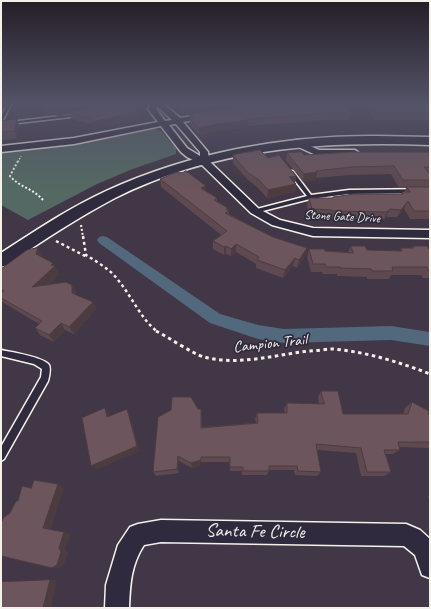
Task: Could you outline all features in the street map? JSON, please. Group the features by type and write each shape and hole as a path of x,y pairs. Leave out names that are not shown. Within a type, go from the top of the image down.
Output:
{"main road":[{"path":"1,245 74,201 115,181 190,155 204,157 297,143 359,136 430,133"},
{"path":"1,261 48,229 84,208 142,182 204,157 260,140 319,134 430,140"}],"street":[{"path":"1,149 74,141 116,132"},
{"name":"Stone Gate Drive","path":"170,132 190,155"},
{"name":"Stone Gate Drive","path":"186,132 204,157 255,211 276,223 313,232 430,234"},
{"path":"297,143 318,153 363,153"},
{"name":"Santa Fe Circle","path":"117,608 118,584 126,553 138,535 161,531 406,535 415,540 424,548 430,567"}],"lane":[{"path":"289,170 310,197"},
{"path":"255,211 310,197 349,192 430,191"},
{"path":"1,353 36,361 46,367 45,378 1,456"}],"path":[{"path":"25,152 21,156 10,176 14,183 31,189 40,195 43,200"},
{"path":"81,225 86,255 92,260"},
{"name":"Campion Trail","path":"54,240 92,260 110,272 118,279 142,314 156,331 203,358 257,360 293,352 332,349 366,354 395,361 430,374"}],"green space":[{"path":"128,132 162,132 176,148 176,154 130,170 97,184 28,220 1,205 1,152 88,142"}],"building":[{"path":"260,150 268,158 279,155 296,176 289,177 296,184 268,190 259,180 247,172 233,155"},
{"path":"301,152 304,155 352,152 430,152 430,167 424,167 430,174 430,180 403,180 394,166 352,167 316,171 317,172 304,174 287,153"},
{"path":"186,171 206,186 201,188 217,198 214,200 228,208 226,209 229,211 225,213 273,237 307,248 299,260 295,258 285,270 257,260 259,257 236,244 231,249 213,241 227,231 160,179 178,172 182,173"},
{"path":"407,187 430,187 430,211 414,211 408,201 401,210 390,209 387,212 312,209 309,198 333,198 354,194 403,194 402,192 410,192"},
{"path":"351,246 365,246 367,250 402,251 401,248 427,246 430,249 430,270 428,270 427,267 392,267 393,271 372,271 371,269 326,267 325,264 313,264 309,249 324,249 325,251 353,253"},
{"path":"38,248 36,254 53,263 51,265 55,266 32,287 66,282 72,285 72,293 93,302 69,327 61,323 49,335 35,328 42,321 1,298 1,293 4,291 1,289 1,269 27,250"},
{"path":"321,391 338,391 343,414 408,414 412,402 429,411 430,442 398,442 400,450 384,450 391,472 367,472 361,448 316,444 321,472 298,471 297,466 269,466 269,471 243,471 243,467 230,467 230,457 201,457 201,460 191,463 178,456 177,469 153,472 158,417 171,410 172,397 191,397 198,409 201,409 201,428 258,423 257,413 287,413 287,403 324,404"},
{"path":"105,408 107,417 127,409 137,446 91,466 82,418"},
{"path":"34,480 58,484 43,528 64,532 59,548 61,552 57,565 52,568 1,556 1,523 4,517 10,513 16,501 18,501 22,486 31,488"},
{"path":"50,580 43,608 1,608 1,582"}],"waterway":[{"path":"103,240 215,319 258,332 284,336 391,333 430,339"}]}
